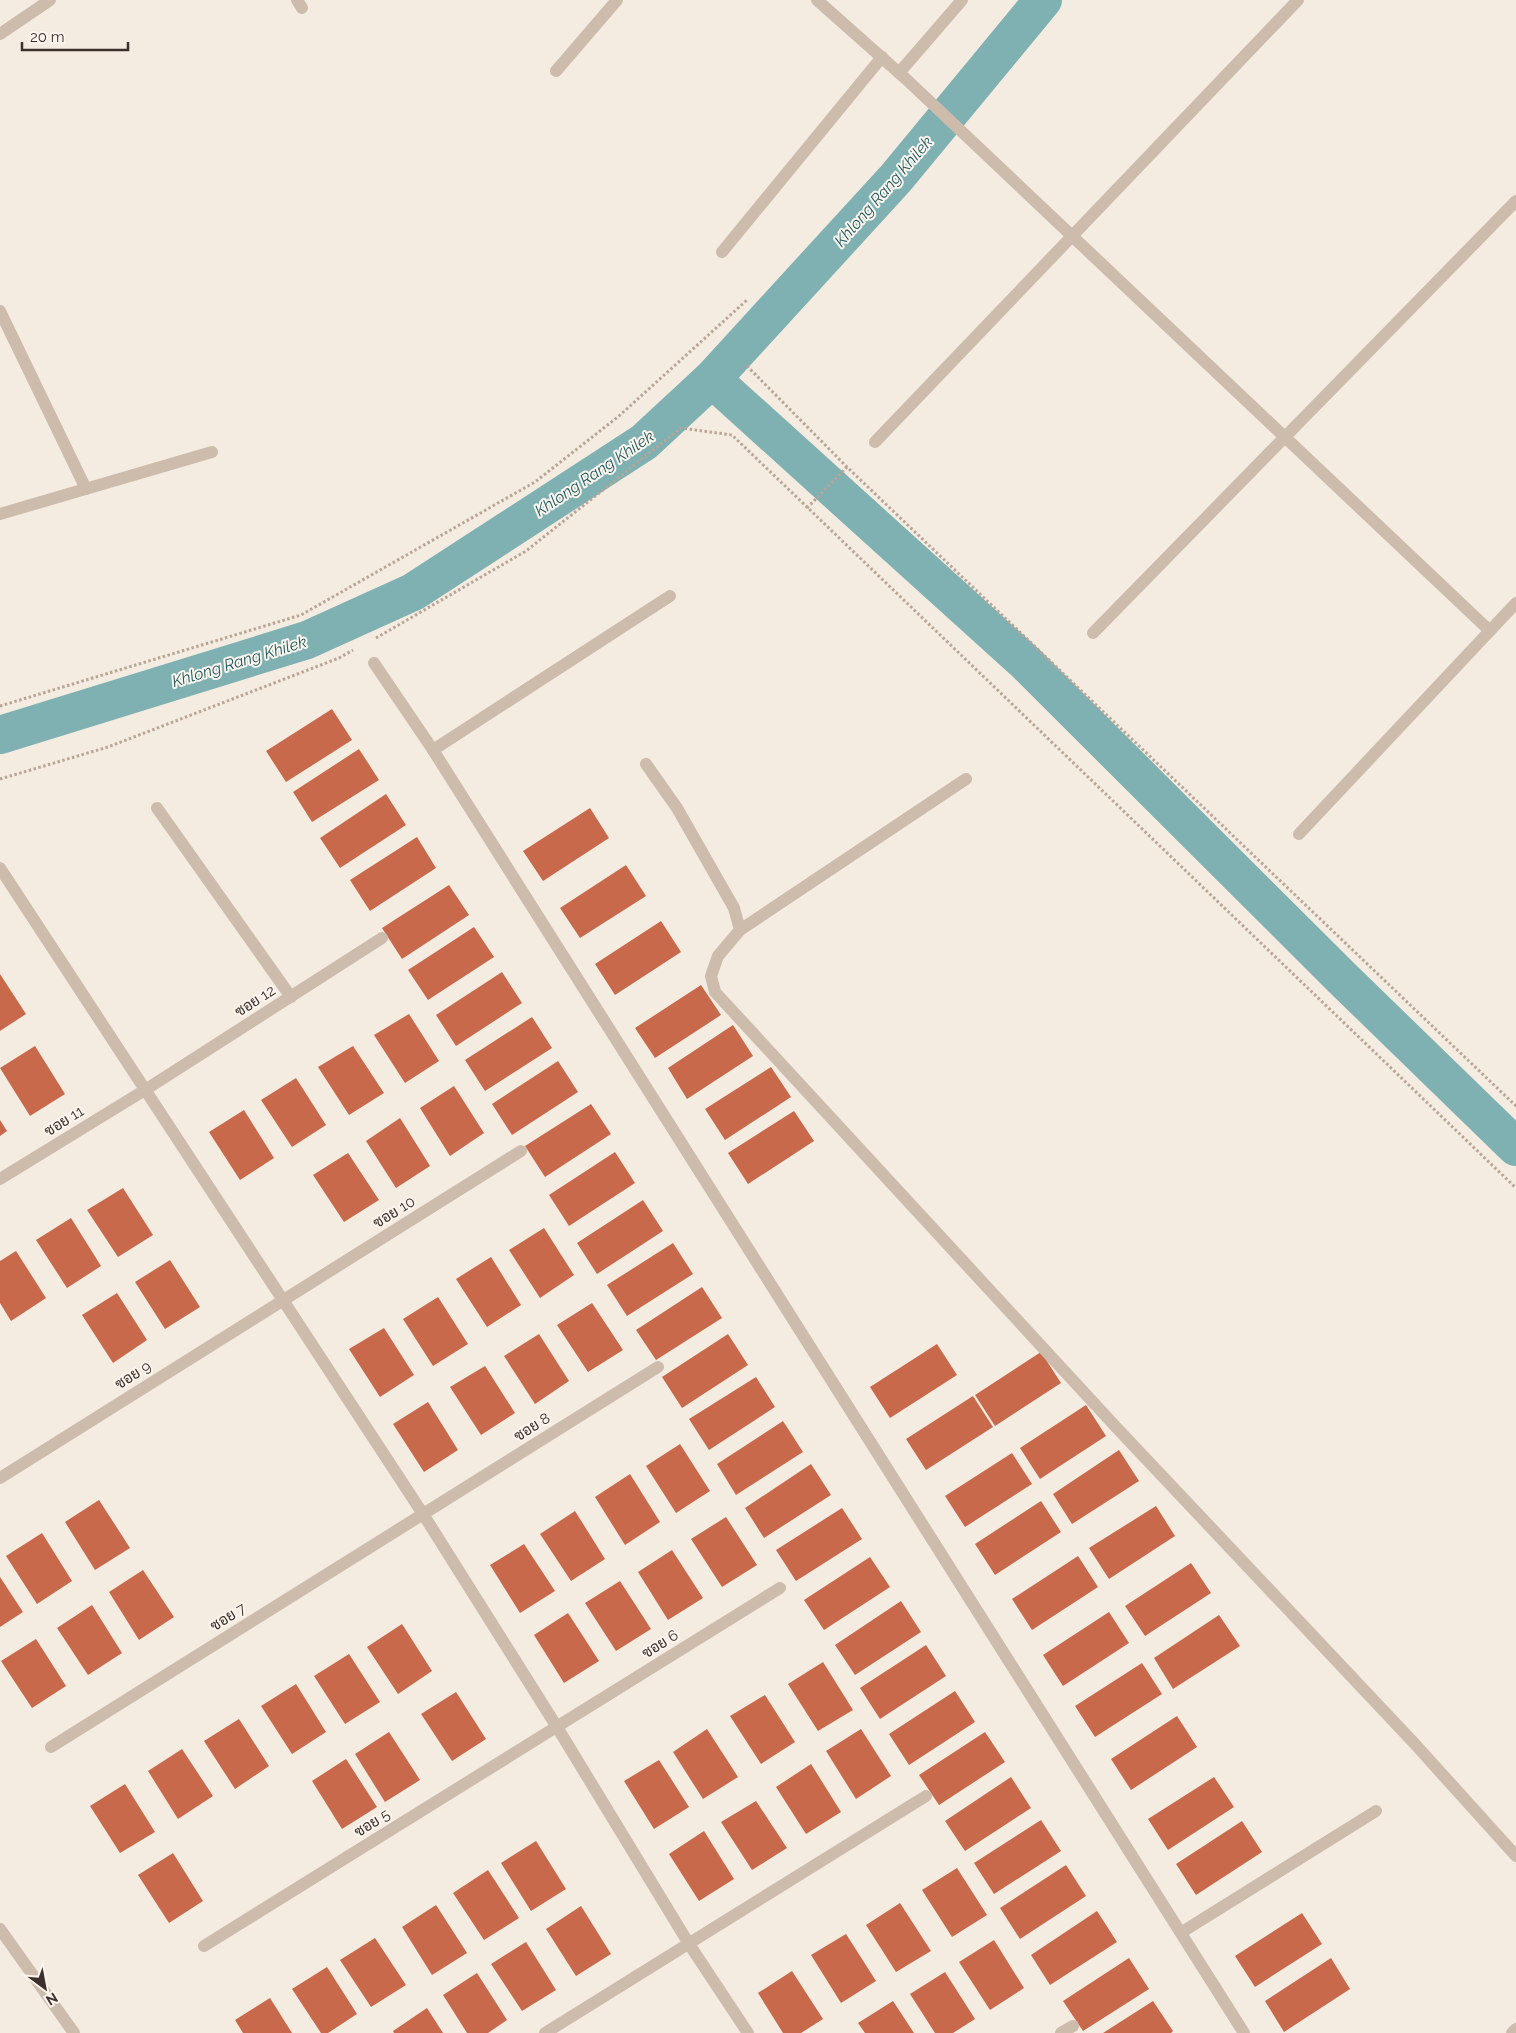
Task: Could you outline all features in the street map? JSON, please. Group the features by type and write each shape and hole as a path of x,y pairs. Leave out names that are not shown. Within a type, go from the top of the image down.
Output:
{"street":[{"path":"0,34 50,0"},
{"path":"556,71 617,0"},
{"path":"817,0 903,76 1490,631"},
{"path":"903,76 962,0"},
{"path":"875,442 1298,0"},
{"path":"722,252 882,58"},
{"path":"1093,633 1516,201"},
{"path":"0,311 86,489"},
{"path":"0,514 212,452"},
{"path":"433,750 670,596"},
{"path":"1299,834 1516,604"},
{"path":"374,663 433,750 1182,1932 1244,2033"},
{"path":"646,764 677,808 734,908 740,930"},
{"path":"966,779 740,930 718,956 711,976 715,992 1115,1426 1414,1743 1516,1856"},
{"path":"156,808 291,997"},
{"path":"1,871 422,1514 558,1727 689,1944 748,2033"},
{"name":"ซอย 12","path":"145,1090 382,938"},
{"name":"ซอย 11","path":"0,1179 145,1090"},
{"name":"ซอย 10","path":"283,1300 521,1152"},
{"name":"ซอย 9","path":"0,1478 283,1300"},
{"name":"ซอย 8","path":"422,1514 658,1367"},
{"name":"ซอย 7","path":"51,1747 422,1514"},
{"name":"ซอย 6","path":"558,1727 780,1588"},
{"name":"ซอย 5","path":"204,1946 558,1727"},
{"path":"545,2033 926,1796"},
{"path":"1182,1932 1376,1811"},
{"path":"0,1929 74,2033"},
{"path":"1061,2033 1073,2026"},
{"path":"1512,2033 1516,2029"}],"path":[{"path":"0,706 301,614 536,482 619,416 747,300"},
{"path":"747,366 848,467 1516,1106"},
{"path":"372,640 526,550 681,428 732,435 1516,1188"},
{"path":"807,508 848,467"},
{"path":"0,779 108,747 339,658 355,649"}],"building":[{"path":"332,709 352,740 286,782 266,751"},
{"path":"359,749 379,780 312,822 293,792"},
{"path":"386,794 406,825 340,868 320,838"},
{"path":"590,808 609,838 543,881 523,851"},
{"path":"417,837 436,868 370,911 350,880"},
{"path":"626,865 646,896 580,938 560,908"},
{"path":"449,885 469,915 402,959 382,928"},
{"path":"661,921 681,952 615,995 595,964"},
{"path":"474,927 494,957 428,1000 408,970"},
{"path":"502,972 522,1003 456,1046 436,1015"},
{"path":"0,974 26,1014 0,1031"},
{"path":"701,985 721,1015 655,1058 635,1028"},
{"path":"409,1014 439,1061 405,1083 374,1035"},
{"path":"532,1017 552,1048 485,1091 465,1060"},
{"path":"733,1025 753,1056 687,1099 668,1068"},
{"path":"35,1046 65,1094 30,1116 0,1068"},
{"path":"353,1046 384,1093 349,1115 318,1067"},
{"path":"558,1061 578,1092 512,1135 492,1104"},
{"path":"771,1067 791,1097 725,1140 705,1109"},
{"path":"296,1078 326,1125 292,1147 261,1100"},
{"path":"454,1086 484,1133 450,1156 420,1108"},
{"path":"591,1104 611,1134 545,1177 525,1146"},
{"path":"244,1110 274,1158 240,1180 209,1132"},
{"path":"794,1111 814,1141 748,1184 728,1153"},
{"path":"400,1118 430,1166 396,1188 366,1141"},
{"path":"0,1120 7,1131 0,1136"},
{"path":"615,1152 635,1183 569,1226 549,1195"},
{"path":"348,1153 379,1200 344,1222 313,1175"},
{"path":"123,1188 153,1235 118,1257 87,1210"},
{"path":"643,1200 663,1231 597,1274 577,1243"},
{"path":"71,1218 101,1266 67,1288 36,1240"},
{"path":"544,1228 574,1275 540,1298 509,1250"},
{"path":"673,1243 693,1274 627,1316 607,1285"},
{"path":"16,1251 46,1298 11,1321 0,1303 0,1261"},
{"path":"491,1257 521,1305 487,1327 456,1279"},
{"path":"170,1260 200,1307 165,1329 135,1282"},
{"path":"702,1287 722,1318 656,1360 636,1330"},
{"path":"117,1293 147,1340 113,1363 82,1315"},
{"path":"438,1297 468,1344 433,1366 403,1319"},
{"path":"592,1303 623,1350 588,1372 557,1325"},
{"path":"384,1328 414,1375 380,1397 349,1349"},
{"path":"539,1334 569,1381 535,1404 504,1356"},
{"path":"728,1334 748,1365 682,1408 662,1377"},
{"path":"937,1344 957,1375 890,1418 870,1387"},
{"path":"1041,1352 1061,1383 995,1426 975,1395"},
{"path":"485,1366 515,1413 481,1435 450,1387"},
{"path":"756,1377 775,1407 709,1450 689,1419"},
{"path":"973,1396 993,1427 926,1470 906,1439"},
{"path":"428,1402 458,1450 424,1472 393,1424"},
{"path":"1086,1405 1106,1436 1040,1479 1020,1448"},
{"path":"783,1421 803,1452 736,1495 717,1464"},
{"path":"680,1444 710,1491 676,1513 646,1466"},
{"path":"1119,1450 1139,1481 1072,1524 1053,1494"},
{"path":"1012,1453 1032,1484 965,1527 945,1496"},
{"path":"811,1464 831,1495 764,1538 745,1508"},
{"path":"630,1474 660,1522 625,1545 595,1497"},
{"path":"99,1500 130,1548 95,1570 65,1522"},
{"path":"1041,1501 1061,1532 995,1575 975,1544"},
{"path":"1156,1506 1175,1536 1109,1579 1089,1548"},
{"path":"842,1508 862,1539 796,1581 776,1550"},
{"path":"575,1511 605,1559 571,1581 540,1534"},
{"path":"726,1517 757,1565 722,1587 691,1539"},
{"path":"42,1533 72,1581 37,1604 6,1556"},
{"path":"524,1544 555,1591 520,1613 490,1565"},
{"path":"672,1550 703,1598 668,1620 638,1572"},
{"path":"1078,1556 1098,1587 1032,1630 1012,1599"},
{"path":"870,1557 890,1587 824,1630 804,1600"},
{"path":"1191,1563 1211,1593 1145,1636 1125,1606"},
{"path":"143,1570 174,1617 139,1640 109,1592"},
{"path":"0,1577 23,1612 0,1627"},
{"path":"620,1581 651,1629 616,1651 585,1603"},
{"path":"901,1601 921,1632 855,1675 835,1645"},
{"path":"92,1605 122,1653 88,1675 57,1628"},
{"path":"1109,1612 1129,1643 1063,1686 1043,1655"},
{"path":"568,1613 599,1661 564,1683 534,1635"},
{"path":"1219,1615 1240,1646 1173,1689 1154,1658"},
{"path":"402,1624 432,1671 398,1694 367,1647"},
{"path":"36,1639 66,1686 32,1708 1,1661"},
{"path":"926,1645 946,1676 880,1719 860,1688"},
{"path":"349,1654 380,1702 345,1724 314,1676"},
{"path":"823,1662 853,1710 818,1731 788,1684"},
{"path":"1142,1663 1162,1694 1095,1737 1075,1706"},
{"path":"296,1684 326,1732 292,1754 261,1706"},
{"path":"955,1691 975,1722 909,1765 889,1734"},
{"path":"456,1692 486,1739 452,1761 421,1714"},
{"path":"765,1695 795,1742 761,1764 730,1716"},
{"path":"1177,1716 1197,1747 1131,1790 1111,1759"},
{"path":"239,1719 269,1766 235,1789 204,1741"},
{"path":"707,1729 738,1777 703,1799 673,1752"},
{"path":"861,1729 891,1776 856,1799 826,1751"},
{"path":"389,1732 420,1780 385,1802 355,1754"},
{"path":"985,1732 1005,1762 939,1805 919,1775"},
{"path":"182,1749 213,1796 178,1819 148,1771"},
{"path":"346,1759 377,1807 342,1829 312,1781"},
{"path":"659,1760 689,1807 654,1829 624,1781"},
{"path":"811,1764 841,1812 806,1834 776,1787"},
{"path":"1011,1777 1031,1808 965,1851 945,1821"},
{"path":"1214,1777 1234,1807 1168,1850 1148,1819"},
{"path":"125,1784 155,1832 120,1853 90,1806"},
{"path":"756,1801 787,1848 752,1870 721,1822"},
{"path":"1041,1820 1061,1851 994,1894 974,1863"},
{"path":"1242,1821 1262,1852 1196,1895 1176,1864"},
{"path":"704,1831 734,1879 699,1901 669,1854"},
{"path":"536,1841 566,1889 531,1911 501,1863"},
{"path":"173,1853 203,1901 169,1923 138,1875"},
{"path":"1066,1865 1086,1896 1020,1939 1000,1908"},
{"path":"957,1868 987,1915 952,1937 922,1890"},
{"path":"488,1870 519,1918 484,1940 453,1893"},
{"path":"900,1903 931,1951 896,1972 866,1925"},
{"path":"436,1905 467,1953 432,1975 402,1927"},
{"path":"581,1906 611,1954 576,1976 546,1929"},
{"path":"1097,1911 1117,1942 1050,1985 1031,1955"},
{"path":"1302,1913 1322,1944 1255,1987 1235,1956"},
{"path":"846,1934 876,1981 841,2003 811,1955"},
{"path":"375,1938 406,1985 371,2007 340,1960"},
{"path":"994,1940 1024,1988 990,2010 959,1962"},
{"path":"526,1942 556,1990 522,2011 491,1964"},
{"path":"1129,1958 1149,1989 1083,2031 1063,2001"},
{"path":"1331,1958 1350,1989 1284,2032 1265,2001"},
{"path":"327,1967 357,2014 328,2033 321,2033 292,1989"},
{"path":"792,1971 823,2019 801,2033 783,2033 758,1993"},
{"path":"945,1972 975,2019 953,2033 935,2033 910,1994"},
{"path":"477,1973 507,2020 488,2033 467,2033 443,1995"},
{"path":"270,1998 292,2033 243,2033 235,2020"},
{"path":"893,2001 914,2033 865,2033 858,2023"},
{"path":"1153,2001 1173,2031 1171,2033 1103,2033"},
{"path":"427,2008 443,2033 394,2033 393,2031"}],"waterway":[{"name":"Khlong Rang Khilek","path":"0,735 307,640 413,592 644,442 712,379 896,178 1043,0"},
{"path":"712,379 1026,663 1342,978 1516,1147"}]}
